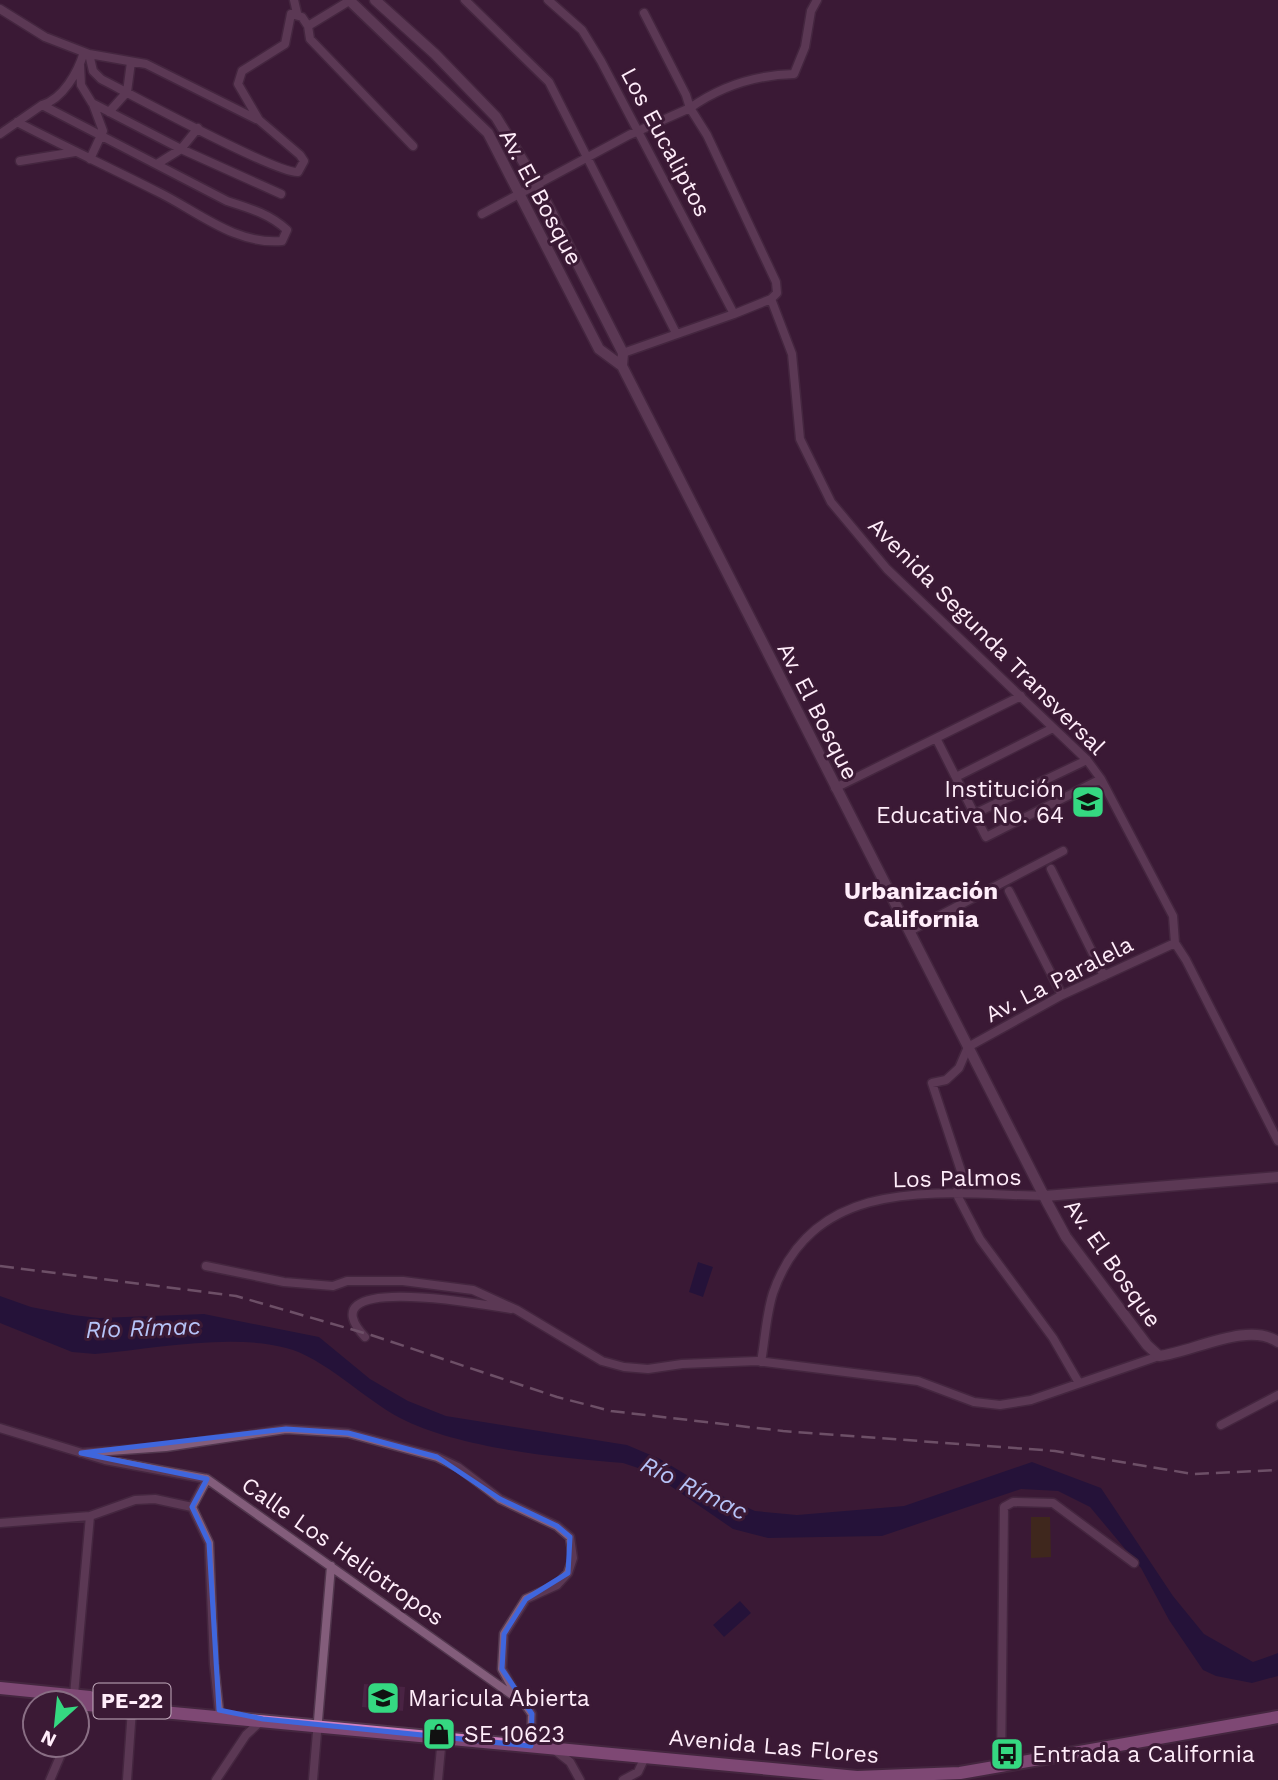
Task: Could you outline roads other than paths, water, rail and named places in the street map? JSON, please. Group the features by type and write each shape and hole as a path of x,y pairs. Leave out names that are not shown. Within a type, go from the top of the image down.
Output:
{"highway":[{"name":"Avenida Las Flores","path":"0,1688 21,1692"},
{"name":"Avenida Las Flores","path":"0,1696 21,1697"},
{"name":"Avenida Las Flores","path":"91,1702 240,1712 263,1719"},
{"name":"Avenida Las Flores","path":"91,1703 857,1777 913,1777 1001,1766 1278,1717"}],"street":[{"path":"294,0 297,13 308,26 310,39 413,146"},
{"path":"308,26 349,0"},
{"name":"Av. El Bosque","path":"349,0 488,133 598,349 622,366 910,931 967,1050 1066,1237 1147,1345 1159,1356"},
{"name":"Av. El Bosque","path":"374,0 470,88 508,134 537,184 623,353"},
{"path":"465,0 549,82 676,333"},
{"name":"Los Eucaliptos","path":"548,0 582,30 640,130 734,314"},
{"path":"482,214 640,130 690,108 715,91 771,74 794,74 805,47 811,11 817,0"},
{"path":"0,9 45,37 87,53 146,64 259,120 304,161 298,172 291,173 198,128 127,92 93,71 87,53"},
{"path":"259,120 238,84 242,71 285,44 291,14 297,13"},
{"name":"Avenida Segunda Transversal","path":"644,13 686,94 690,108 707,135 776,282 777,293 771,299 792,354 800,439 831,502 887,569 1087,760 1101,779 1173,916 1175,943 1278,1141"},
{"path":"0,135 42,105 53,102 87,53"},
{"path":"109,112 127,92 131,61"},
{"path":"80,65 81,85 101,123 102,135 90,159"},
{"path":"92,103 181,149 281,194"},
{"path":"17,122 161,193 225,229 270,242 282,241 286,237 287,230 260,211 227,201 42,105"},
{"path":"157,164 181,149 198,128"},
{"path":"20,161 75,152"},
{"path":"622,366 623,353 771,299"},
{"path":"835,788 1021,696"},
{"path":"956,777 1053,728"},
{"path":"936,738 986,837 1101,779"},
{"path":"974,814 1087,760"},
{"path":"910,931 1063,851"},
{"path":"1051,869 1104,976"},
{"path":"1009,891 1062,995"},
{"name":"Av. La Paralela","path":"967,1050 1062,995 1175,943"},
{"path":"967,1050 959,1068 946,1080 932,1083 963,1177 956,1193 980,1239 1053,1338 1079,1383"},
{"path":"1045,1196 1278,1177"},
{"name":"Los Palmos","path":"761,1362 770,1302 783,1270 797,1250 827,1220 873,1200 956,1193 1045,1196"},
{"path":"206,1266 284,1282 321,1285 364,1280 446,1284 473,1290 517,1310 602,1361 624,1367 648,1369 682,1364 761,1362 918,1381 974,1402 1000,1405 1031,1400 1159,1356 1246,1334 1269,1336 1278,1342"},
{"path":"365,1337 357,1328 355,1312 361,1302 372,1298 409,1296 517,1310"},
{"path":"1221,1425 1278,1395"},
{"name":"Calle Los Heliotropos","path":"0,1428 81,1453 207,1479 518,1698"},
{"path":"81,1453 166,1447 273,1430 317,1429 380,1439 425,1452 458,1467 500,1499 557,1526 570,1537 573,1558 568,1573 557,1585 526,1599 504,1634 502,1669 518,1698 532,1714 531,1746"},
{"path":"192,1507 207,1479"},
{"path":"0,1522 90,1516 135,1500 155,1499 192,1507"},
{"path":"1001,1766 1004,1507 1013,1502 1037,1500 1053,1503 1134,1563"},
{"path":"192,1507 209,1543 214,1664 219,1710"},
{"path":"74,1689 90,1516"},
{"path":"313,1780 320,1725 331,1566"},
{"path":"127,1780 132,1709"},
{"path":"216,1780 246,1735 263,1719"},
{"path":"438,1780 442,1737"},
{"path":"552,1748 570,1762 580,1780"},
{"path":"623,1780 638,1772 645,1757"},
{"path":"50,1780 59,1759"},
{"path":"638,1772 645,1780"}],"water":[{"path":"698,1262 713,1267 703,1297 689,1292"},
{"name":"Río Rímac","path":"0,1296 31,1307 73,1315 99,1318 204,1314 319,1337 370,1379 408,1401 446,1416 627,1445 660,1459 720,1495 755,1511 797,1515 904,1506 1032,1462 1101,1488 1173,1596 1204,1634 1253,1662 1278,1653 1278,1676 1252,1683 1216,1676 1203,1670 1169,1620 1141,1568 1090,1507 1058,1491 1021,1489 882,1536 768,1538 733,1529 650,1472 623,1463 508,1450 450,1437 424,1428 386,1410 314,1360 286,1348 217,1342 95,1354 72,1352 0,1323"},
{"path":"740,1601 751,1613 724,1637 713,1625"}],"railway":[{"path":"0,1266 236,1296 371,1335 557,1397 611,1411 783,1431 1055,1451 1193,1474 1278,1470"}],"place":[{"name":"Institución Educativa No. 64","path":"1088,802"},
{"name":"Maricula Abierta","path":"383,1698"},
{"name":"SE 10623","path":"439,1734"},
{"name":"Entrada a California","path":"1007,1754"}],"district":[{"name":"Urbanización California","path":"921,905"}]}
